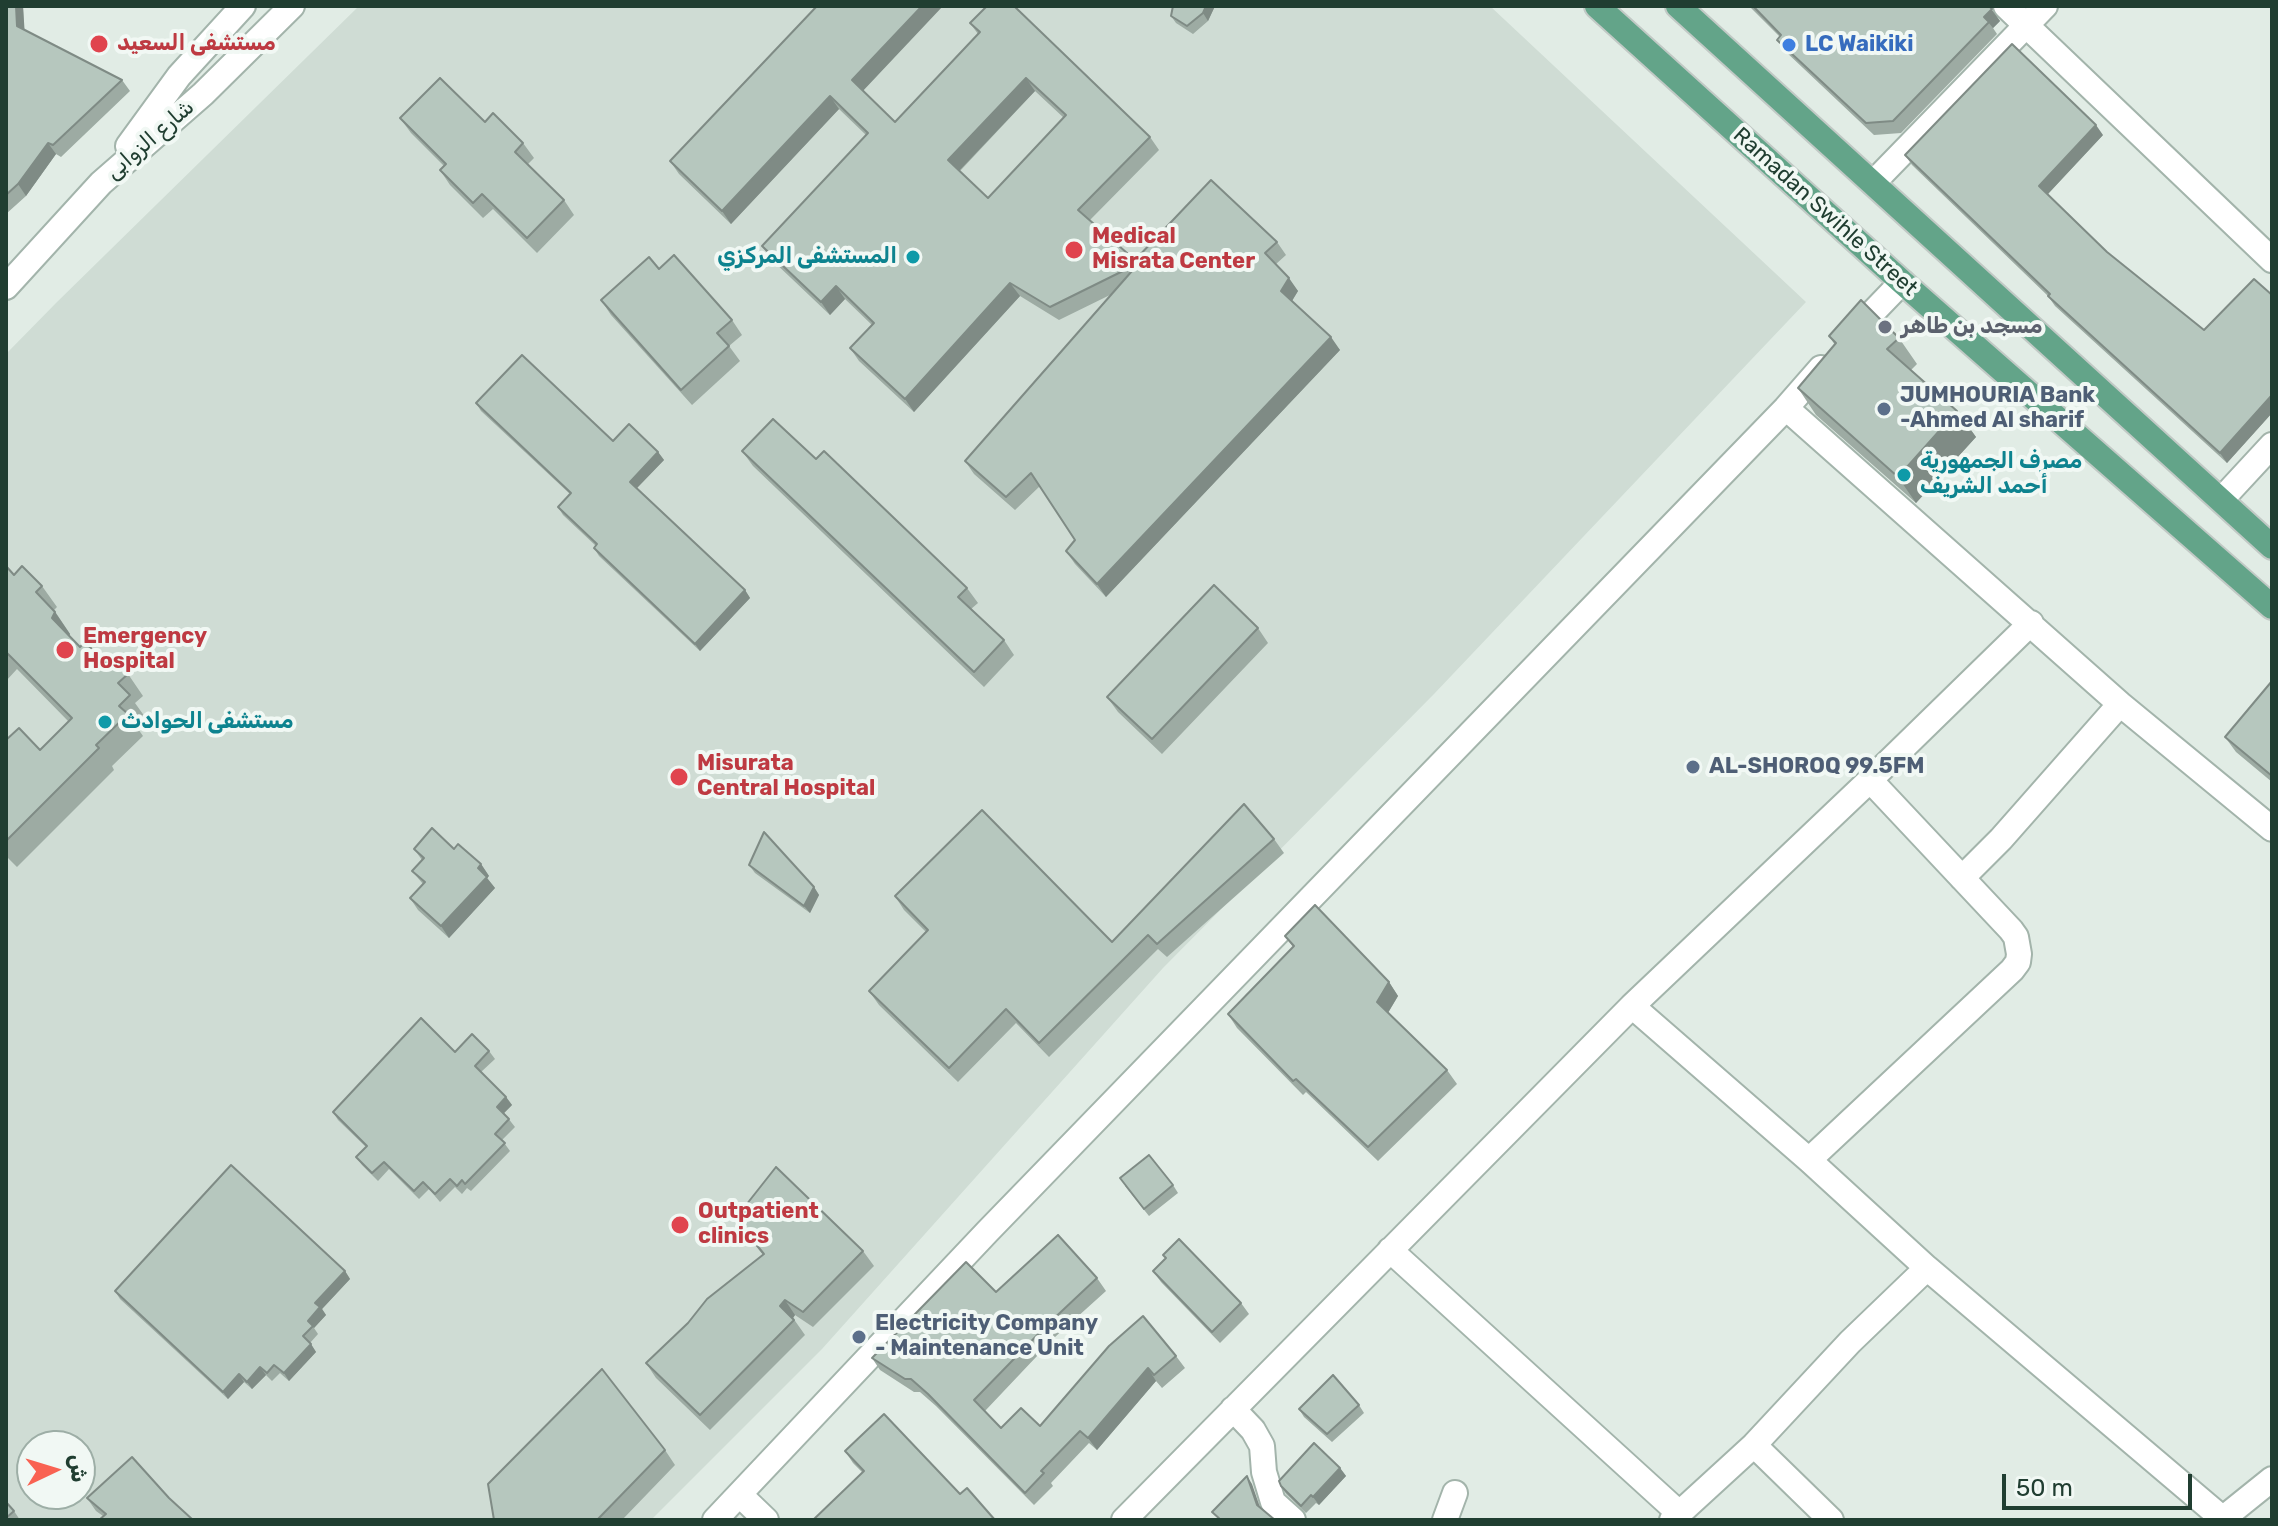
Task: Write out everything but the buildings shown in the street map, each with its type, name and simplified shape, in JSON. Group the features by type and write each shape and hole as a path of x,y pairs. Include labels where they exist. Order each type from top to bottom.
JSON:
{"main road":[{"name":"Ramadan Swihle Street","path":"1597,6 1902,282 2272,607"},
{"path":"1678,6 2272,547"}],"street":[{"name":"شارع الزوابى","path":"101,183 179,76 243,6"},
{"name":"شارع الزوابى","path":"101,183 203,94 292,6"},
{"path":"2006,6 2272,260"},
{"path":"1873,183 2045,6"},
{"path":"6,287 101,183"},
{"path":"715,1520 988,1231 1786,408 1902,282"},
{"path":"1786,408 2120,704 2272,829"},
{"path":"2222,499 2272,445"},
{"path":"1124,1520 1632,1006 2031,623"},
{"path":"1962,878 2010,829 2120,704"},
{"path":"1809,1160 2018,962 2016,937 1870,780"},
{"path":"1632,1006 1927,1268 2222,1519 2272,1479"},
{"path":"1390,1250 1675,1517 1754,1445 1850,1342 1927,1268"},
{"path":"1233,1409 1253,1430 1262,1446 1264,1472 1273,1502 1293,1520"},
{"path":"1754,1445 1831,1520"},
{"path":"1445,1520 1455,1493"},
{"path":"740,1495 766,1520"}],"shaded area":[{"name":"Misurata Central Hospital","path":"359,6 1490,6 1806,302 1434,694 1163,968 822,1349 651,1520 6,1520 6,354"}],"place":[{"name":"مستشفى السعيد","path":"99,44"},
{"name":"LC Waikiki","path":"1789,45"},
{"name":"Medical Misrata Center","path":"1074,250"},
{"name":"المستشفى المركزي","path":"913,257"},
{"name":"مسجد بن طاهر","path":"1885,327"},
{"name":"JUMHOURIA Bank -Ahmed Al sharif","path":"1884,409"},
{"name":"مصرف الجمهورية أحمد الشريف","path":"1904,475"},
{"name":"Emergency Hospital","path":"65,650"},
{"name":"مستشفى الحوادث","path":"105,722"},
{"name":"AL-SHOROQ 99.5FM","path":"1693,767"},
{"name":"Misurata Central Hospital","path":"679,777"},
{"name":"Outpatient clinics","path":"680,1225"},
{"name":"Electricity Company - Maintenance Unit","path":"859,1337"}]}
